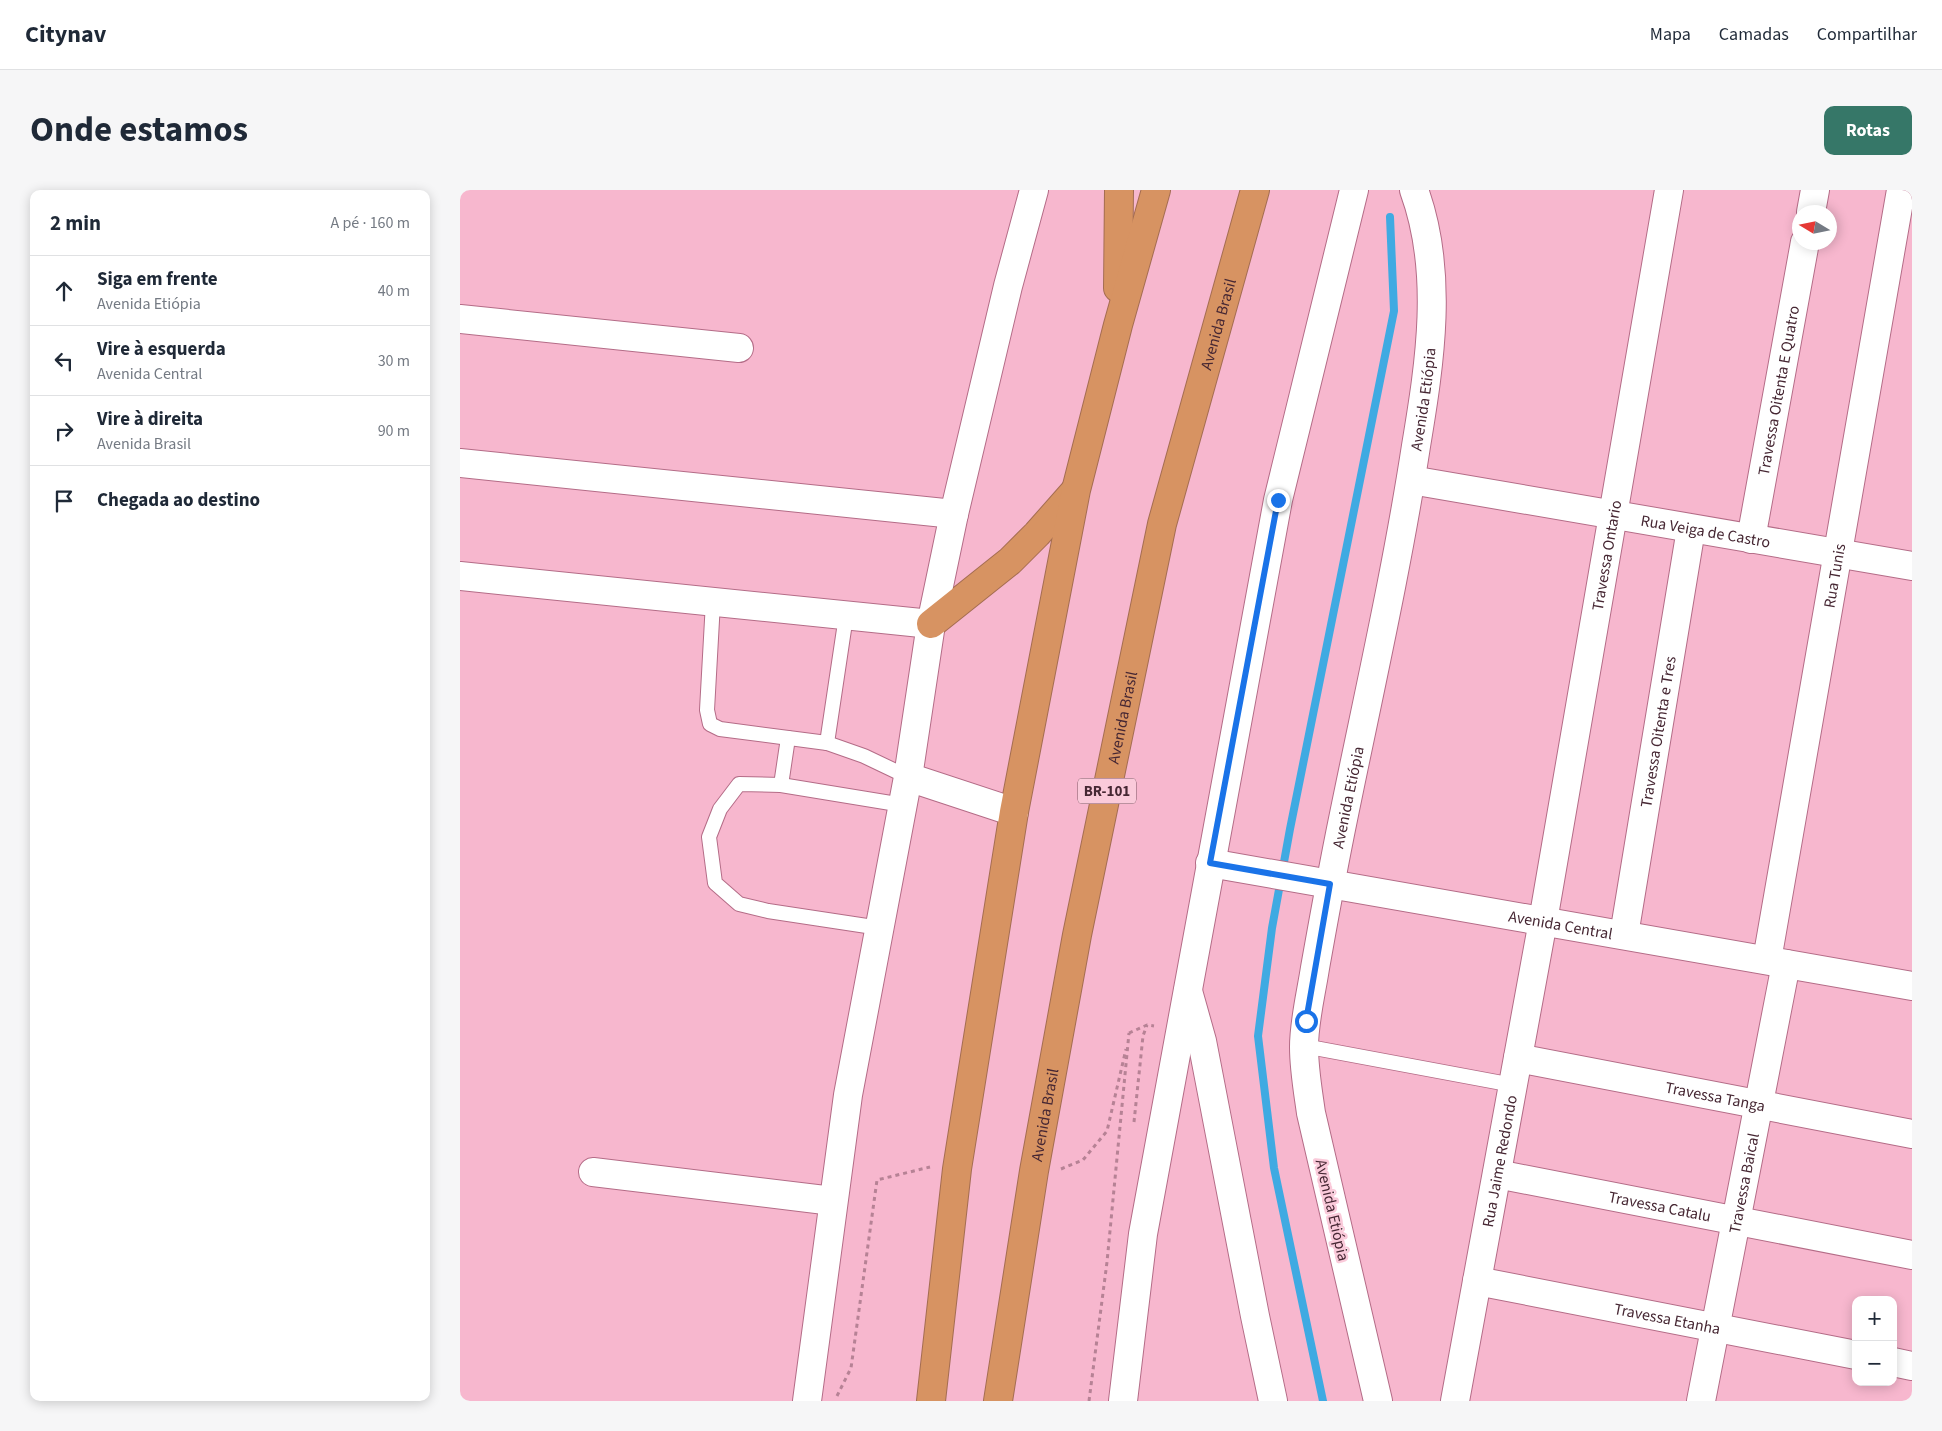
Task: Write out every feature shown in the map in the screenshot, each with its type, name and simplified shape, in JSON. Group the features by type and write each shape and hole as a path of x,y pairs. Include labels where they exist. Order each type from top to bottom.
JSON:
{"highway":[{"path":"1118,325 1119,190"},
{"path":"931,1401 957,1169 1014,812 1076,490 1118,325 1156,190"},
{"name":"Avenida Brasil","path":"998,1401 1034,1171 1077,934 1162,524 1256,190"},
{"path":"932,624 1010,561 1076,490"}],"street":[{"path":"807,1401 848,1095 908,778 932,624 954,514 1008,286 1034,190"},
{"path":"1123,1401 1143,1234 1278,500 1354,190"},
{"name":"Avenida Etiópia","path":"1378,1401 1311,1113 1304,1046 1306,1021 1330,884 1411,480 1428,376 1432,315 1430,262 1422,211 1414,190"},
{"name":"Travessa Ontario","path":"1543,921 1669,190"},
{"path":"1812,205 1815,190"},
{"name":"Rua Tunis","path":"1776,962 1837,554 1900,190"},
{"name":"Travessa Oitenta E Quatro","path":"1751,539 1804,250"},
{"path":"460,319 739,348"},
{"path":"460,464 954,514"},
{"name":"Rua Veiga de Castro","path":"1411,480 1912,566"},
{"name":"Travessa Oitenta e Tres","path":"1624,935 1691,529"},
{"path":"460,576 932,624"},
{"path":"908,778 1014,812"},
{"name":"Avenida Central","path":"1210,863 1912,986"},
{"name":"Rua Jaime Redondo","path":"1455,1401 1543,921"},
{"name":"Travessa Baical","path":"1701,1401 1759,1105 1776,962"},
{"path":"1188,991 1202,1041 1273,1401"},
{"name":"Travessa Tanga","path":"1518,1058 1912,1134"},
{"path":"593,1172 833,1201"},
{"name":"Travessa Catalu","path":"1497,1174 1912,1255"},
{"name":"Travessa Etanha","path":"1478,1281 1852,1354"},
{"path":"1897,1363 1912,1366"}],"lane":[{"path":"713,602 707,710 710,724 720,729 827,743 864,756 908,778"},
{"path":"827,743 846,616"},
{"path":"781,785 788,738"},
{"path":"880,928 768,911 739,904 715,883 709,836 720,809 739,784 781,785 903,805"},
{"path":"1304,1046 1514,1085"}],"path":[{"path":"1129,1033 1147,1025 1180,1029"},
{"path":"1143,1036 1147,1025"},
{"path":"1034,1171 1053,1173 1083,1160 1108,1131 1129,1033"},
{"path":"1089,1401 1107,1262 1129,1033"},
{"path":"834,1401 851,1368 877,1180 927,1166 957,1169"}],"waterway":[{"path":"1323,1401 1274,1168 1258,1036 1272,928 1290,829 1394,311 1390,217"}],"route":[{"path":"1278,500 1210,863 1330,884 1306,1021"}]}
